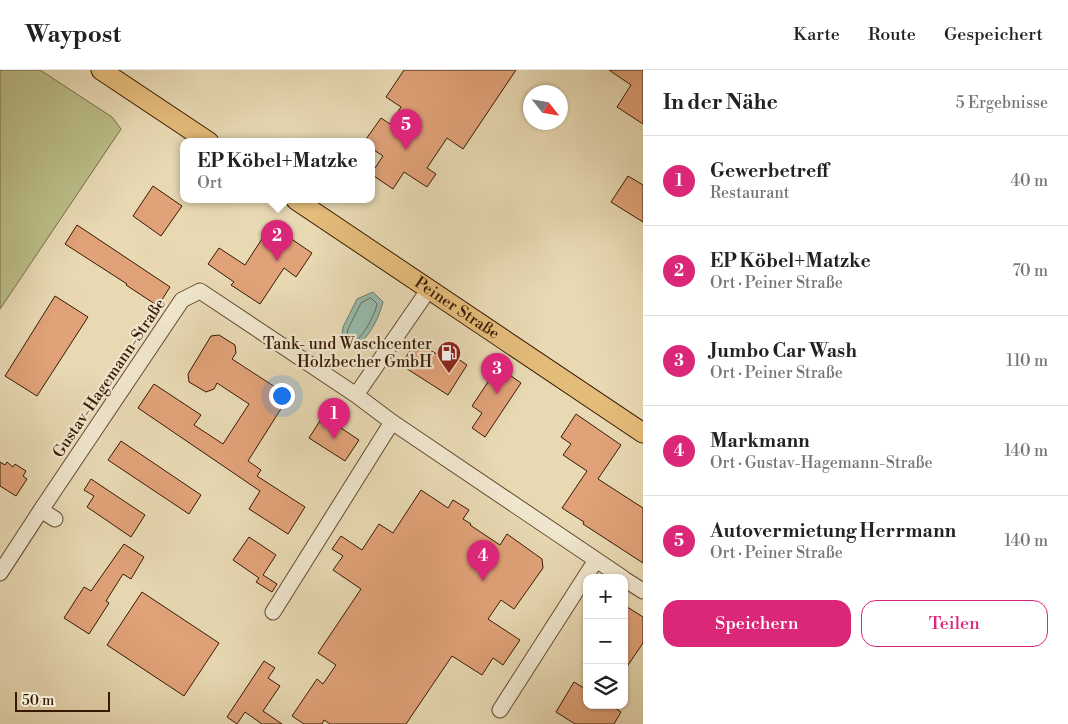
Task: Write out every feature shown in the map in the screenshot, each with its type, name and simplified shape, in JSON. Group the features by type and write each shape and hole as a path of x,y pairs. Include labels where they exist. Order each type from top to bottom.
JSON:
{"main road":[{"path":"101,70 204,138"},
{"name":"Peiner Straße","path":"300,203 643,434"}],"street":[{"path":"356,395 429,289"},
{"name":"Gustav-Hagemann-Straße","path":"41,510 182,300 200,291 356,395 392,422 617,574"},
{"path":"273,612 392,422"},
{"path":"0,573 41,510 55,519"},
{"path":"500,710 596,560"},
{"name":"Gustav-Hagemann-Straße","path":"628,581 643,591"}],"green space":[{"path":"0,70 40,70 112,117 121,129 0,309"}],"water":[{"path":"373,292 383,302 378,316 366,337 349,351 341,342 343,327 357,299"}],"building":[{"path":"404,70 516,70 463,149 447,138 427,168 436,174 427,187 404,172 393,189 375,177 375,168 383,156 375,151 375,138 367,138 381,118 390,124 401,107 386,97"},
{"path":"609,70 643,70 643,124 617,107 631,85"},
{"path":"628,176 643,185 643,222 611,202"},
{"path":"153,186 182,206 161,236 133,216"},
{"path":"77,225 170,287 158,306 65,244"},
{"path":"271,225 312,253 296,277 284,268 260,304 231,285 234,282 208,264 219,248 245,265"},
{"path":"55,296 88,317 37,396 5,376"},
{"path":"219,335 235,345 236,353 232,359 289,396 248,461 261,470 257,476 305,507 288,534 249,509 260,491 138,408 154,384 201,415 194,425 223,444 249,404 217,383 214,389 206,392 189,382 188,374 211,336"},
{"path":"416,341 446,360 451,354 467,365 448,395 401,365"},
{"path":"497,366 521,383 485,437 472,428 482,413 472,406"},
{"path":"576,414 621,445 598,479 643,508 643,563 562,508 587,471 563,455 571,444 561,437"},
{"path":"323,416 359,440 345,461 309,438"},
{"path":"121,441 201,495 189,514 108,460"},
{"path":"0,462 5,465 7,462 13,467 15,464 26,471 23,476 27,479 16,496 0,486"},
{"path":"91,479 145,515 131,537 87,507 94,496 84,490"},
{"path":"421,490 448,508 453,500 469,510 463,519 500,545 507,534 542,559 543,568 514,609 501,600 488,619 520,640 503,665 493,658 482,675 452,656 406,724 330,724 324,720 322,724 304,724 292,716 317,679 323,684 336,665 318,653 361,589 333,570 343,556 332,549 341,536 362,550 379,524 393,533"},
{"path":"249,537 276,555 263,575 277,584 272,592 256,582 259,578 233,560"},
{"path":"124,544 144,557 131,579 123,574 106,601 109,603 89,634 64,618 84,587 91,591"},
{"path":"142,592 219,643 184,696 107,645"},
{"path":"628,608 643,617 643,643 628,665"},
{"path":"264,661 275,668 268,678 280,686 263,711 282,724 262,724 245,712 237,724 227,717"},
{"path":"574,682 583,688 583,709 617,709 621,712 614,724 575,724 556,712"}],"place":[{"name":"Autovermietung Herrmann","path":"406,150"},
{"name":"EP Köbel+Matzke","path":"277,261"},
{"name":"Tank- und Waschcenter Holzbecher GmbH","path":"449,374"},
{"name":"Jumbo Car Wash","path":"497,394"},
{"name":"Gewerbetreff","path":"334,439"},
{"name":"Markmann","path":"483,581"}]}
